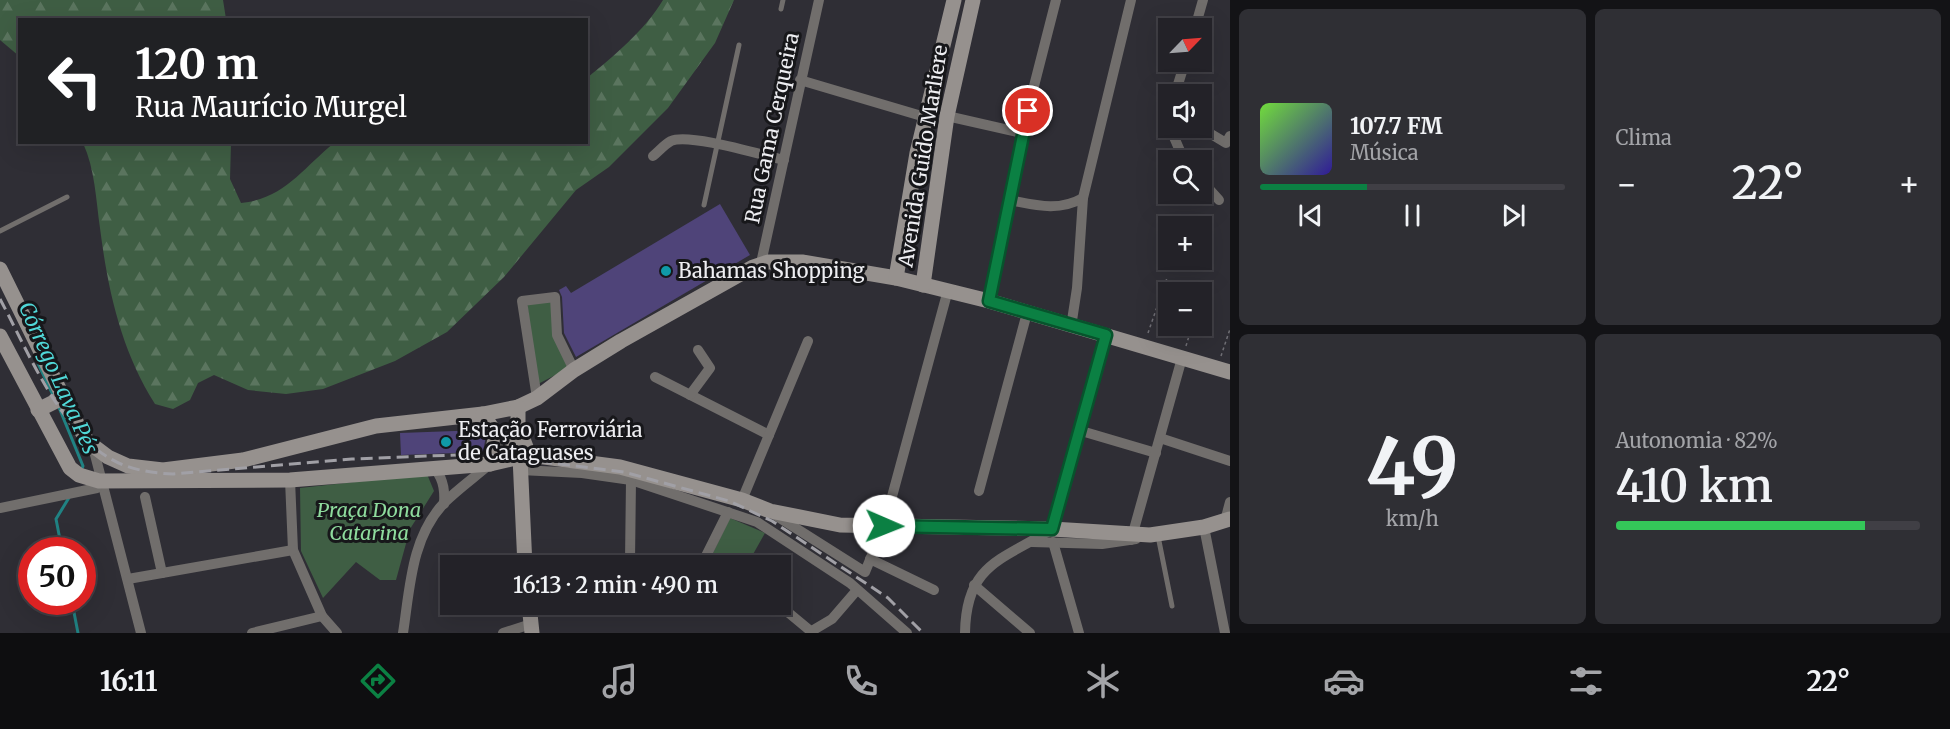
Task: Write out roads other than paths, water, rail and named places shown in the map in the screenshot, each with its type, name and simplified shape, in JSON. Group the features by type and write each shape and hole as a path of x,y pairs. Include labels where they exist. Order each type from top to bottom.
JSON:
{"main road":[{"name":"Avenida Guido Marliere","path":"896,278 925,117 954,0"},
{"name":"Avenida Guido Marliere","path":"923,285 947,116 974,0"},
{"path":"0,269 64,397 93,447 128,466 157,470 243,460 376,426 483,414 518,407 537,398 574,370 761,263 802,262 896,278 948,290 1223,370"},
{"path":"0,336 70,468 79,475 98,481 290,480 522,462 620,467 742,500 770,511 840,525 1132,537 1204,527 1228,520"},
{"path":"38,410 64,397"},
{"path":"518,407 525,555"},
{"path":"483,414 496,434 490,464"},
{"path":"490,464 508,450 518,426"}],"street":[{"name":"Rua Gama Cerqueira","path":"761,263 819,0"},
{"path":"989,301 1022,133 1056,0"},
{"path":"1071,327 1077,288 1083,198 1131,0"},
{"path":"1198,18 1203,0"},
{"path":"800,80 925,117"},
{"path":"947,116 1022,133"},
{"path":"1212,134 1228,142"},
{"path":"653,156 675,139 718,144 784,160"},
{"path":"1212,193 1219,200"},
{"path":"1009,200 1054,208 1064,207 1083,198"},
{"path":"770,511 865,573 884,526 948,290"},
{"path":"537,398 522,301 555,297 557,335 574,370"},
{"path":"979,491 1027,313"},
{"path":"1079,633 1052,535 1078,430 1106,335"},
{"path":"742,500 808,340"},
{"path":"690,395 710,368 698,350"},
{"path":"1132,537 1182,358"},
{"path":"655,377 768,435"},
{"path":"1078,430 1156,453"},
{"path":"1160,438 1230,461"},
{"path":"93,447 98,481 128,579 141,633"},
{"path":"522,462 630,480 757,522 790,542 857,590 907,633"},
{"path":"404,633 415,555 420,541 444,504 490,464"},
{"path":"433,468 438,472 445,490 444,504"},
{"path":"290,480 293,550 322,616 337,633"},
{"path":"630,480 630,555"},
{"path":"0,508 97,488 98,481"},
{"path":"145,497 162,573"},
{"path":"1228,520 1230,502"},
{"path":"706,555 728,512"},
{"path":"1204,527 1225,633"},
{"path":"965,633 974,585 992,562 1029,542 1052,535"},
{"path":"128,579 293,550"},
{"path":"870,559 934,590"},
{"path":"974,585 1030,633"},
{"path":"791,615 812,632 832,619 857,590"},
{"path":"252,633 322,616"},
{"path":"503,633 532,628"}],"lane":[{"path":"781,9 783,0"},
{"path":"704,205 739,45"},
{"path":"0,231 68,197"},
{"path":"1154,534 1173,606"}],"waterway":[{"name":"Córrego Lava Pés","path":"36,359 54,397"},
{"name":"Córrego Lava Pés","path":"58,405 83,466 81,471"},
{"name":"Córrego Lava Pés","path":"59,537 56,519 70,496"},
{"name":"Córrego Lava Pés","path":"75,615 78,633"}],"railway":[{"path":"0,299 33,364 60,409 92,446 126,466 149,472 173,474 352,459 480,454 624,472 729,501 772,521 888,598 923,633"}],"place":[{"name":"Bahamas Shopping","path":"666,271"},
{"name":"Estação Ferroviária de Cataguases","path":"446,442"}],"park label":[{"name":"Praça Dona Catarina","path":"369,522"}]}
